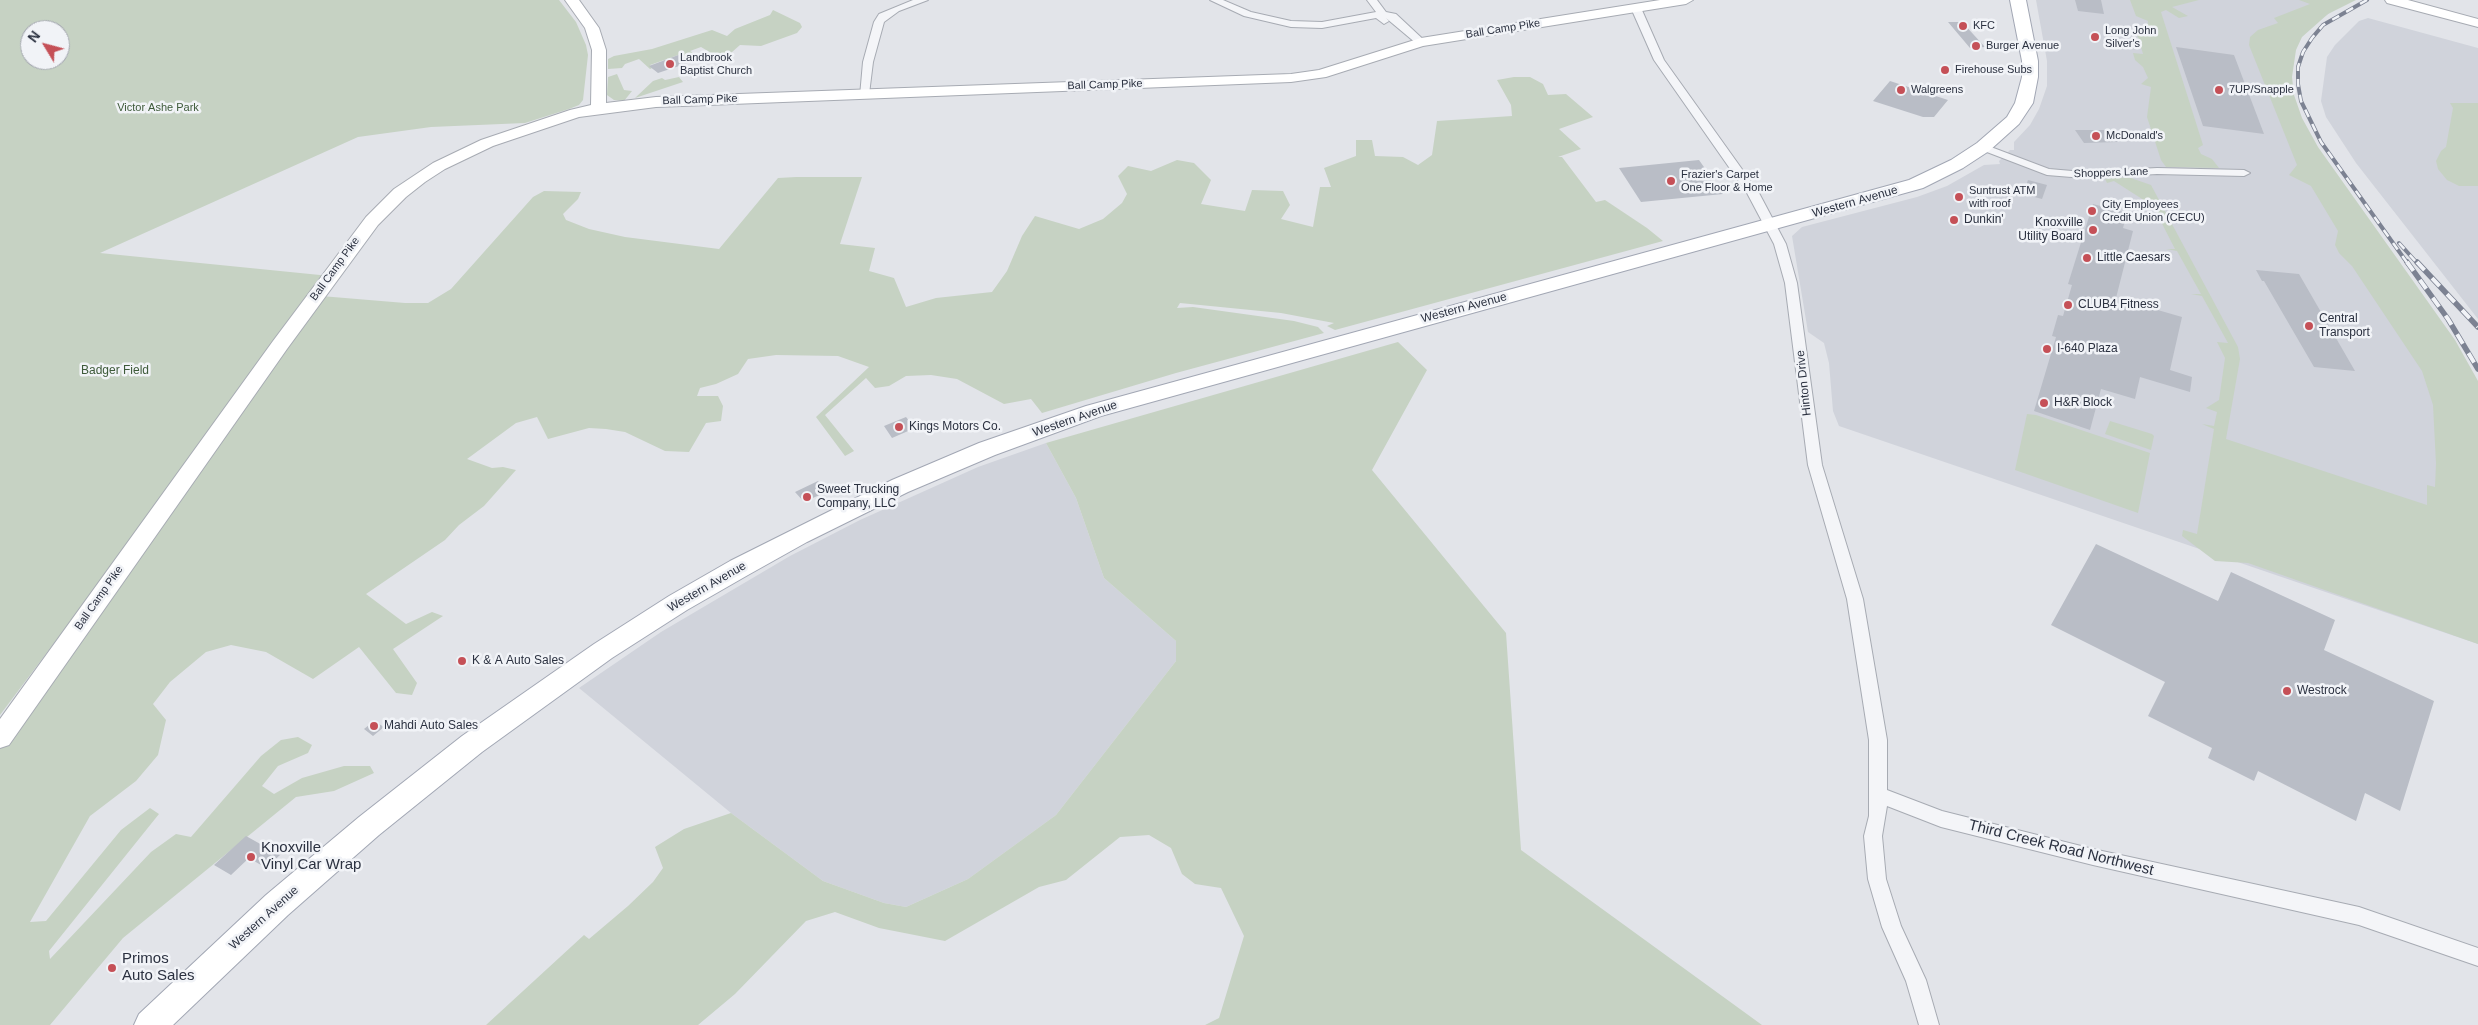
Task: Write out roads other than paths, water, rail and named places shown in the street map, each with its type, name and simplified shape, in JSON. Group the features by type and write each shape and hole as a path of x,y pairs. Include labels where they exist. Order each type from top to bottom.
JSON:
{"main road":[{"name":"Western Avenue","path":"150,1025 223,955 313,874 376,820 486,734 603,651 678,603 790,540 864,503 987,449 1094,411 1916,184 1957,164 1983,147 2013,120 2027,98 2030,61 2018,0"}],"street":[{"path":"572,0 592,28 599,50 600,80 598,108"},
{"path":"864,94 868,62 879,22 883,16 896,8 923,0"},
{"path":"1215,0 1248,14 1291,24 1322,25 1383,14"},
{"path":"1372,0 1383,14 1381,18 1414,43"},
{"name":"Ball Camp Pike","path":"0,738 355,241 386,206 419,178 461,155 517,132 598,108 677,101 1291,78 1320,74 1414,43 1686,0"},
{"path":"2392,0 2478,23"},
{"path":"2434,0 2478,12"},
{"name":"Hinton Drive","path":"1636,8 1659,60 1753,193 1780,244 1791,283 1815,465 1856,599 1878,740 1878,794"},
{"name":"Shoppers Lane","path":"1983,147 2047,172 2084,176 2157,171 2244,173"},
{"path":"1878,794 1878,816 1873,836 1877,879 1892,927 1916,980 1929,1025"},
{"name":"Third Creek Road Northwest","path":"1878,794 1941,820 2093,857 2359,916 2478,957"}],"railway":[{"path":"2367,0 2323,25 2312,38 2303,52 2298,67 2298,84 2301,101 2321,142 2408,264"},
{"path":"2399,243 2418,264"},
{"path":"2407,262 2448,319 2478,369"},
{"path":"2417,262 2478,327"}],"place":[{"name":"KFC","path":"1963,26"},
{"name":"Long John Silver's","path":"2095,37"},
{"name":"Burger Avenue","path":"1976,46"},
{"name":"Landbrook Baptist Church","path":"670,64"},
{"name":"Firehouse Subs","path":"1945,70"},
{"name":"Walgreens","path":"1901,90"},
{"name":"7UP/Snapple","path":"2219,90"},
{"name":"McDonald's","path":"2096,136"},
{"name":"Frazier's Carpet One Floor & Home","path":"1671,181"},
{"name":"Suntrust ATM with roof","path":"1959,197"},
{"name":"City Employees Credit Union (CECU)","path":"2092,211"},
{"name":"Dunkin'","path":"1954,220"},
{"name":"Knoxville Utility Board","path":"2093,230"},
{"name":"Little Caesars","path":"2087,258"},
{"name":"CLUB4 Fitness","path":"2068,305"},
{"name":"Central Transport","path":"2309,326"},
{"name":"I-640 Plaza","path":"2047,349"},
{"name":"H&R Block","path":"2044,403"},
{"name":"Kings Motors Co.","path":"899,427"},
{"name":"Sweet Trucking Company, LLC","path":"807,497"},
{"name":"K & A Auto Sales","path":"462,661"},
{"name":"Westrock","path":"2287,691"},
{"name":"Mahdi Auto Sales","path":"374,726"},
{"name":"Knoxville Vinyl Car Wrap","path":"251,857"},
{"name":"Primos Auto Sales","path":"112,968"}],"park label":[{"name":"Victor Ashe Park","path":"158,108"},
{"name":"Badger Field","path":"115,371"}]}
